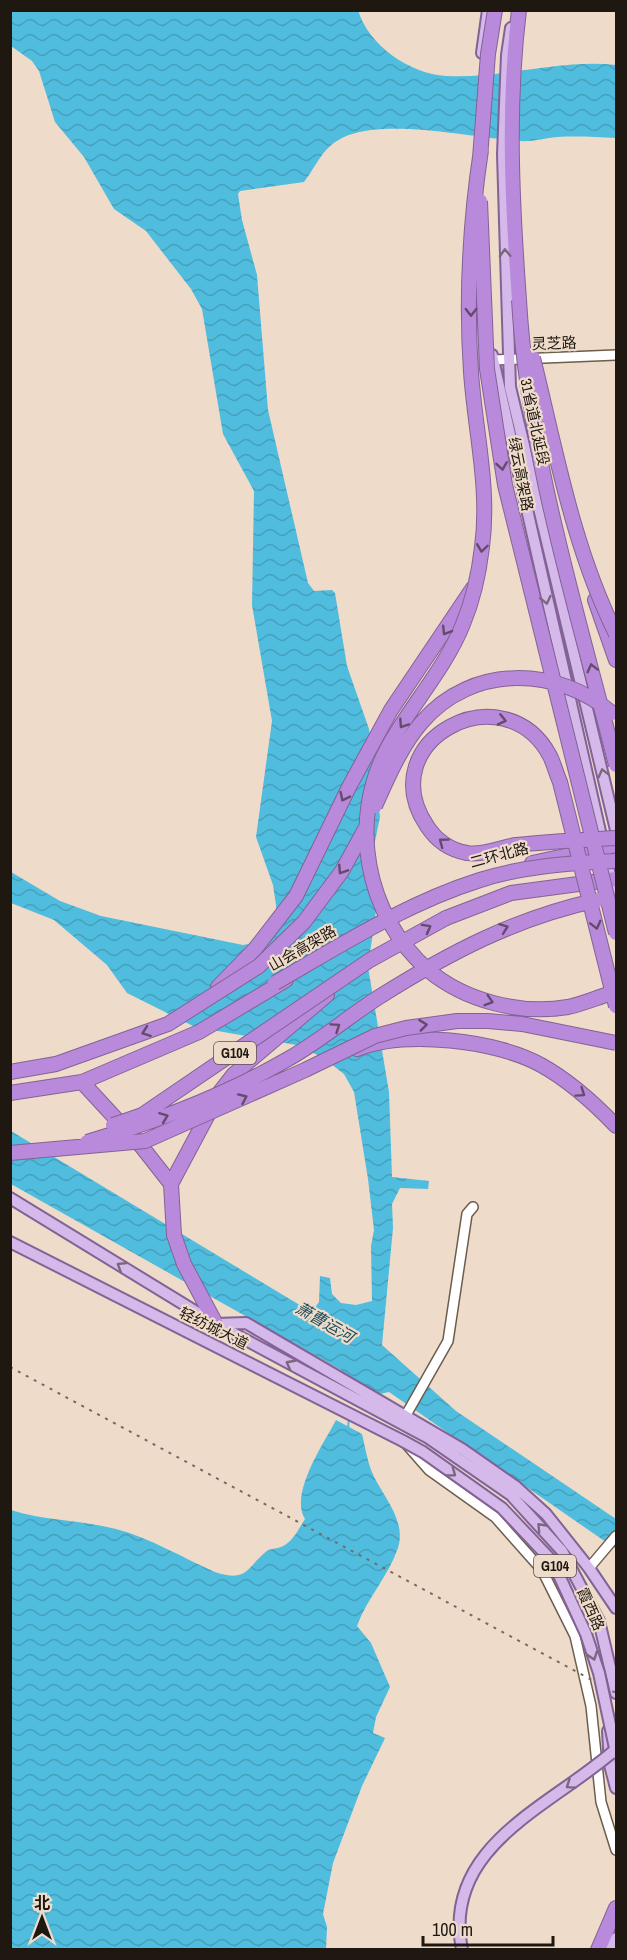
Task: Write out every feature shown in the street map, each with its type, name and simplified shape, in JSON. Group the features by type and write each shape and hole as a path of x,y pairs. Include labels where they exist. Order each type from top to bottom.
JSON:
{"highway":[{"name":"绿云高架路","path":"495,10 478,150 487,369 505,485 616,933"},
{"name":"绿云高架路","path":"519,10 511,128 513,214 519,300 536,432 560,540 616,765"},
{"path":"478,150 471,219 471,372 486,508 477,581 463,625 424,694 388,748 374,781 368,811 366,840 376,892 395,934 415,958 440,979 491,1004 531,1008 568,1006 616,990"},
{"path":"519,300 591,590 616,660"},
{"path":"569,505 597,596 616,633"},
{"path":"168,1024 228,980 296,896 349,787 391,710 477,581"},
{"path":"10,1072 56,1064 168,1024 259,966 304,922 342,871 409,738 444,700 479,683 529,677 571,687 596,699 616,717"},
{"path":"616,838 586,840 577,840 567,840 548,841 469,854 447,847 430,831 419,814 413,793 415,771 430,740 458,721 489,717 507,720 524,728 537,740 549,755 560,782 574,838 577,849 616,1006"},
{"name":"二环北路","path":"82,1082 199,1032 395,913 473,878 610,846"},
{"name":"山会高架路","path":"10,1085 59,1079 188,1032 397,914 481,879 566,863 616,861"},
{"name":"G104","path":"10,1155 39,1151 142,1115 370,960 446,918 511,893 614,879"},
{"path":"68,1148 147,1124 221,1095 291,1058 378,998 452,953 495,932 554,910 616,900"},
{"path":"216,1324 184,1264 174,1235 171,1189 219,1092 254,1055 370,960"},
{"path":"10,1155 145,1141 305,1070 375,1036 406,1028 457,1021 522,1024 616,1043"},
{"path":"305,1070 366,1046 410,1040 453,1040 505,1052 541,1065 589,1098 616,1126"},
{"path":"82,1082 142,1147 171,1189"},
{"name":"G104","path":"10,1093 82,1082"},
{"path":"608,1946 616,1908"}],"main road":[{"path":"488,10 482,53 478,150 481,292 493,360 610,846 616,900"},
{"name":"31省道北延段","path":"514,10 507,55 503,154 510,387 616,830"},
{"path":"10,1198 216,1324 246,1323 344,1387 383,1408 408,1412 515,1486 546,1514 589,1568 616,1608"},
{"name":"轻纺城大道","path":"10,1242 403,1441"},
{"name":"霞西路","path":"383,1408 511,1495 562,1551 598,1621 616,1693"},
{"name":"霞西路","path":"403,1441 423,1452 502,1508 553,1562 586,1634 599,1673 616,1751"},
{"path":"607,1713 610,1765 616,1788"},
{"path":"462,1950 460,1913 476,1866 488,1848 509,1829 596,1768 616,1751"},
{"path":"608,1946 616,1921"}],"street":[{"name":"灵芝路","path":"493,360 616,355"},
{"path":"408,1412 448,1341 467,1214 473,1207"},
{"path":"403,1441 429,1470 495,1517 543,1570 575,1636 591,1706 601,1802 616,1850"},
{"path":"589,1568 616,1536"},
{"path":"608,1946 616,1914"}],"water":[{"name":"萧曹运河","path":"358,10 363,23 381,46 405,63 432,74 489,75 574,65 616,65 616,138 564,137 525,141 429,130 381,129 360,132 342,138 329,147 304,182 240,191 238,194 242,220 257,275 268,410 308,583 314,591 332,590 335,593 347,666 369,729 380,817 372,856 378,897 368,967 389,1092 392,1177 429,1181 428,1189 400,1188 392,1204 393,1228 382,1345 456,1411 616,1519 616,1549 389,1392 380,1394 349,1379 341,1370 11,1184 11,1131 308,1310 314,1309 319,1302 320,1276 330,1278 332,1294 341,1303 356,1305 372,1301 371,1246 374,1230 368,1179 354,1092 344,1074 322,1057 296,1045 195,1027 127,993 107,965 54,920 11,903 11,872 60,901 101,916 243,945 253,943 277,912 273,885 256,837 272,721 252,605 254,491 223,434 202,309 191,289 146,231 114,209 84,157 55,122 39,71 32,61 11,46 11,11"},
{"path":"336,1420 362,1434 371,1470 396,1517 400,1537 394,1559 357,1626 371,1643 390,1687 376,1717 373,1733 385,1738 362,1786 333,1863 323,1914 327,1927 326,1949 11,1949 11,1510 116,1529 154,1543 215,1572 235,1576 246,1572 270,1549 281,1547 288,1542 300,1527 305,1519 301,1509 301,1496 305,1483"}],"waterway":[{"path":"348,1429 349,1417"}],"railway":[{"path":"10,1367 616,1693"}]}
